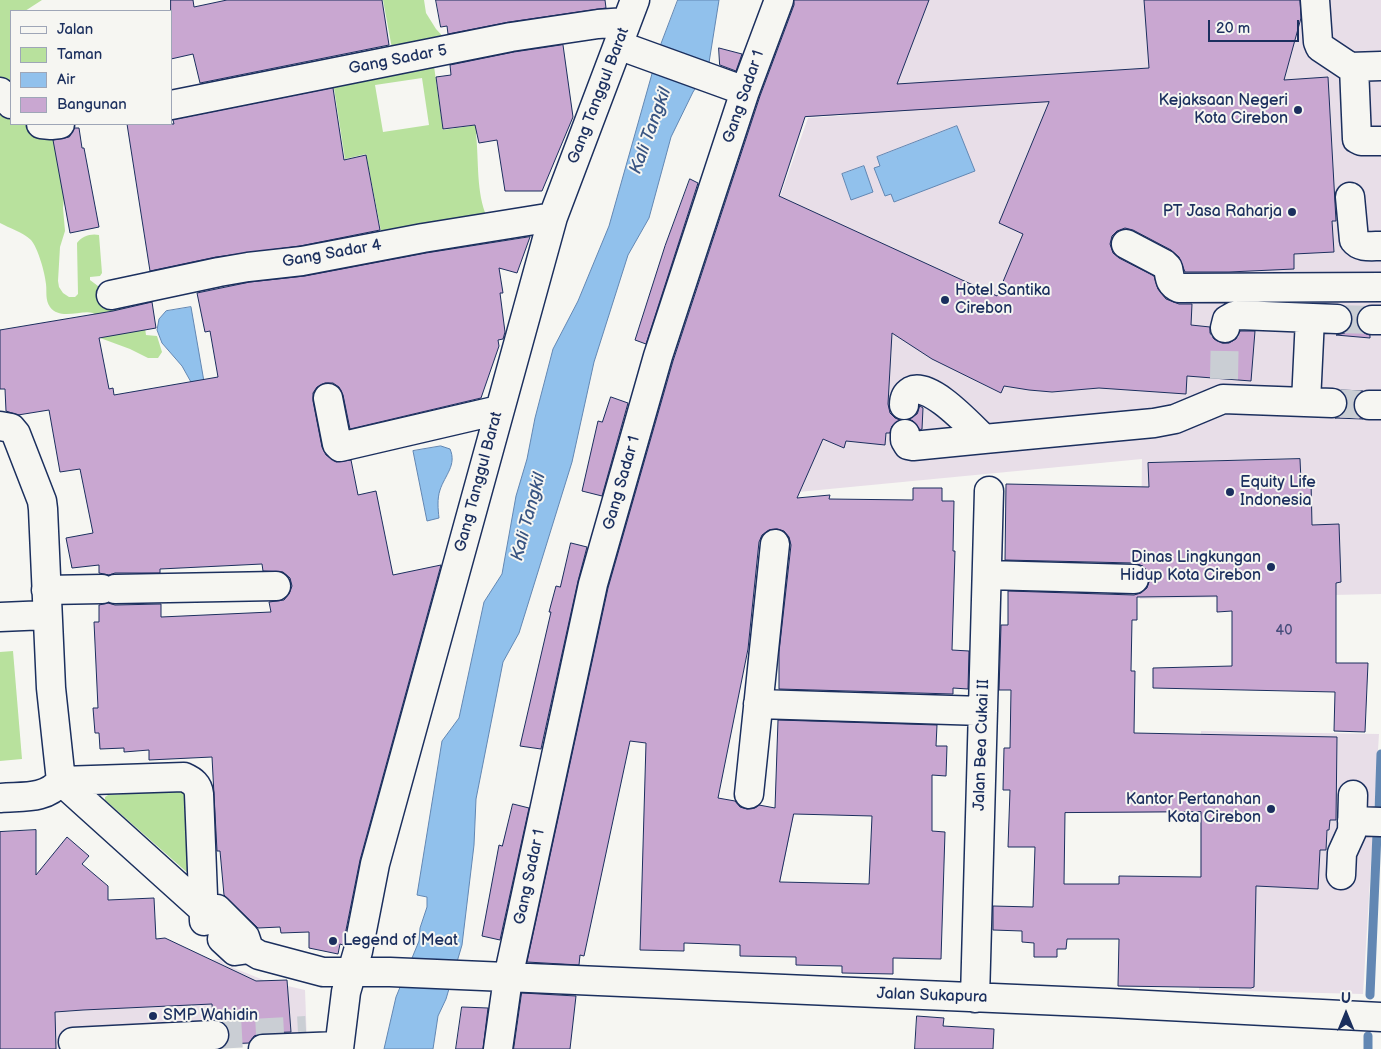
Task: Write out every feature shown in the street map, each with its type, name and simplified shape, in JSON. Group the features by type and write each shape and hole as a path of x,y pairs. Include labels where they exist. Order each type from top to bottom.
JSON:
{"street":[{"name":"Gang Sadar 1","path":"498,1049 496,978 593,584 658,356 738,89 779,0"},
{"path":"1315,0 1318,42 1320,46 1346,65 1354,67 1381,66"},
{"name":"Gang Sadar 5","path":"172,105 511,37 598,24 628,29"},
{"path":"628,29 738,89"},
{"name":"Gang Tanggul Barat","path":"340,1041 346,992 358,950 375,864 553,217 628,29"},
{"path":"1354,67 1357,139 1361,141 1381,141"},
{"path":"0,92 10,103"},
{"path":"1350,197 1354,240 1361,246 1381,246"},
{"name":"Gang Sadar 4","path":"111,295 219,272 302,261 422,238 553,217"},
{"path":"1126,244 1164,264 1168,268 1170,281 1173,286 1179,288 1381,287"},
{"path":"1225,328 1228,320 1234,316 1337,319"},
{"path":"905,434 905,440 908,445 913,446 1154,423 1175,419 1224,389 1319,402 1310,318"},
{"path":"904,404 906,396 910,392 917,389 925,391 939,398 984,440"},
{"path":"328,398 337,444 340,447 499,410"},
{"path":"0,426 11,428 16,434 42,501 52,688 61,781 210,924"},
{"name":"Jalan Bea Cukai II","path":"974,998 989,491"},
{"path":"749,794 775,544"},
{"path":"987,575 1134,579"},
{"path":"0,617 47,602 109,589 276,586"},
{"path":"758,704 983,711"},
{"path":"0,798 42,795 54,789 61,781 184,777 192,781 198,787 200,794 210,924"},
{"path":"1341,875 1342,853 1352,831 1353,808 1381,822"},
{"name":"Jalan Sukapura","path":"210,924 217,910 245,937 249,949 259,955 323,972 390,972 1109,1003 1381,1017"},
{"path":"306,1030 340,1041"},
{"path":"73,1042 214,1035"},
{"path":"263,1049 340,1041"}],"shaded area":[{"path":"901,0 1381,0 1381,594 1140,599 1142,459 694,502 776,208 808,118 852,115"},
{"path":"1201,731 1379,734 1363,994 1199,990"},
{"name":"SMP Wahidin","path":"221,959 224,964 266,981 305,990 307,1042 129,1049 0,1049 45,972"}],"green space":[{"path":"0,0 42,0 27,10 10,10 10,125 54,125 65,187 63,208 65,231 60,247 59,287 69,297 75,297 78,294 77,243 87,236 99,235 102,273 100,276 90,277 90,280 98,286 107,300 127,308 144,321 146,335 157,336 162,352 158,358 148,358 92,335 97,316 93,313 61,314 55,312 47,302 44,274 34,244 24,235 0,223"},
{"path":"383,0 424,0 426,13 436,29 449,43 393,54"},
{"path":"433,59 443,130 491,123 492,131 476,134 479,187 483,208 487,217 382,236 366,154 345,159 333,82","holes":["422,78 429,125 383,132 375,85"]},
{"path":"13,651 22,759 0,761 0,652"},
{"path":"177,791 185,794 190,875 105,800 105,797 108,795"}],"water":[{"name":"Kali Tangkil","path":"678,0 719,0 708,69 693,92 671,137 649,218 628,255 594,362 572,462 519,633 503,662 476,799 474,845 462,945 446,999 438,1016 433,1049 384,1049 396,997 419,941 420,928 427,907 427,897 417,895 442,741 459,718 484,602 502,574 516,496 527,459 535,418 553,349 578,301 609,226 659,49"},
{"path":"957,126 975,171 894,202 891,194 885,196 874,168 880,166 877,157"},
{"path":"864,166 873,192 851,200 842,174"},
{"path":"191,307 210,416 182,366 162,343 157,330 159,319 166,311"},
{"path":"441,446 450,449 452,460 450,470 439,493 439,518 427,521 413,451"}],"building":[{"path":"171,0 193,0 194,7 227,0 382,0 389,45 200,83 193,54 172,59"},
{"path":"436,0 605,0 606,8 509,22 448,34 447,26 441,27"},
{"path":"794,0 929,0 897,84 1149,68 1144,0 1300,0 1301,18 1284,80 1328,77 1336,221 1332,221 1334,252 1294,254 1294,269 1185,272 1179,257 1171,250 1133,230 1125,228 1117,231 1112,236 1110,244 1113,253 1154,276 1158,289 1166,299 1179,304 1192,304 1191,325 1210,327 1210,333 1214,339 1222,343 1229,343 1236,339 1240,331 1255,331 1251,381 1187,376 1186,394 1099,388 1052,392 1004,386 1001,393 932,359 892,333 888,404 890,413 900,420 892,426 890,433 886,433 885,445 846,441 844,448 823,439 797,498 830,495 829,499 913,500 913,488 942,488 942,501 954,501 953,551 955,551 952,650 969,651 968,689 953,688 953,694 779,689 779,652 791,545 789,537 784,531 777,529 769,530 762,535 759,542 748,649 718,798 735,801 740,807 747,809 755,808 759,805 775,808 778,720 937,725 936,746 947,746 946,776 932,775 932,831 945,832 941,959 893,958 893,974 842,973 842,966 796,965 796,957 740,956 740,945 684,943 684,951 640,950 646,743 630,741 584,956 580,955 579,965 527,962 608,588 673,361 760,96 794,5","holes":["1049,102 999,223 1023,234 997,296 779,196 805,117","794,814 872,816 869,884 780,882"]},
{"path":"563,45 573,117 542,191 505,191 497,140 479,143 475,125 443,129 436,77 451,75 450,65 514,52"},
{"path":"719,48 742,54 736,71 720,65"},
{"path":"333,88 344,160 366,155 380,230 300,246 216,257 150,271 127,125 172,125 174,124 173,120"},
{"path":"75,128 79,128 82,148 84,148 99,227 70,233 53,140 69,137"},
{"path":"690,179 698,183 646,344 635,340 665,246"},
{"path":"530,237 517,273 499,268 503,293 500,293 505,332 503,339 498,340 499,346 481,398 350,429 343,395 339,387 333,383 325,383 317,387 313,393 322,447 326,455 336,462 351,460 358,495 376,491 393,575 441,565 360,860 343,945 340,944 338,954 309,948 309,932 281,933 280,927 258,928 224,895 220,851 217,851 212,757 149,760 149,750 124,752 124,748 100,749 99,733 95,733 93,708 98,708 94,622 99,622 99,605 108,603 115,605 161,604 161,617 271,612 269,602 284,600 289,594 292,586 290,578 283,572 263,571 262,564 160,569 160,573 115,573 109,575 99,573 99,565 72,568 66,538 93,533 80,469 60,472 49,410 18,415 6,411 5,389 0,389 0,330 113,311 152,302 156,328 99,338 109,389 113,388 114,395 218,377 210,331 205,332 197,293 250,282 305,276 426,253"},
{"path":"1348,308 1361,309 1356,320 1358,327 1364,333 1370,335 1370,338 1336,335 1345,333 1350,327 1353,319"},
{"path":"1341,390 1363,391 1356,397 1353,405 1356,413 1363,419 1335,418 1340,417 1345,412 1348,404 1346,396"},
{"path":"611,397 628,403 602,496 582,491 598,421 602,422"},
{"path":"920,406 923,408 922,429 920,430 909,419 917,414"},
{"path":"1300,459 1301,481 1311,481 1312,525 1339,524 1341,582 1336,583 1336,663 1368,663 1365,732 1334,731 1335,692 1153,688 1153,668 1232,666 1232,611 1217,612 1217,596 1137,597 1137,620 1132,620 1131,671 1135,671 1134,733 1337,737 1336,820 1330,820 1329,830 1327,830 1326,850 1320,850 1318,889 1256,886 1254,987 1251,988 1118,986 1119,939 1067,939 1066,949 1057,949 1057,957 1034,957 1034,943 1022,942 1022,931 993,930 993,906 1033,907 1035,847 1008,847 1010,790 1003,790 1004,748 1010,748 1011,690 999,690 1001,625 1008,625 1008,591 1134,595 1141,593 1147,588 1150,579 1148,572 1143,566 1134,563 1005,560 1006,484 1149,487 1148,463","holes":["1201,812 1201,877 1119,876 1119,884 1064,884 1065,813"]},
{"path":"571,543 587,547 541,749 520,746 551,612 549,612 556,586 560,587"},
{"path":"513,804 529,808 500,940 482,936 499,845 502,846"},
{"path":"36,830 36,875 67,837 89,856 82,864 108,886 108,900 154,898 156,939 165,938 256,981 287,980 291,1032 262,1033 254,1036 249,1043 226,1044 230,1035 222,1021 213,1019 212,1004 83,1010 55,1012 56,1049 0,1049 0,832"},
{"path":"522,993 576,996 570,1049 514,1049"},
{"path":"462,1007 488,1008 483,1049 456,1049"},
{"path":"917,1016 944,1018 943,1026 994,1029 993,1049 915,1049"}],"waterway":[{"path":"1379,812 1381,754"},
{"path":"1370,995 1377,833"},
{"path":"1368,1036 1368,1049"}],"tunnel":[{"path":"1337,319 1372,320"},
{"path":"1224,379 1225,328"},
{"path":"1332,403 1369,405"},
{"path":"214,1035 306,1030"}],"place":[{"name":"Kejaksaan Negeri Kota Cirebon","path":"1298,110"},
{"name":"PT Jasa Raharja","path":"1292,212"},
{"name":"Hotel Santika Cirebon","path":"945,300"},
{"name":"Equity Life Indonesia","path":"1230,492"},
{"name":"Dinas Lingkungan Hidup Kota Cirebon","path":"1271,567"},
{"name":"Kantor Pertanahan Kota Cirebon","path":"1271,809"},
{"name":"Legend of Meat","path":"333,941"},
{"name":"SMP Wahidin","path":"153,1016"}]}
